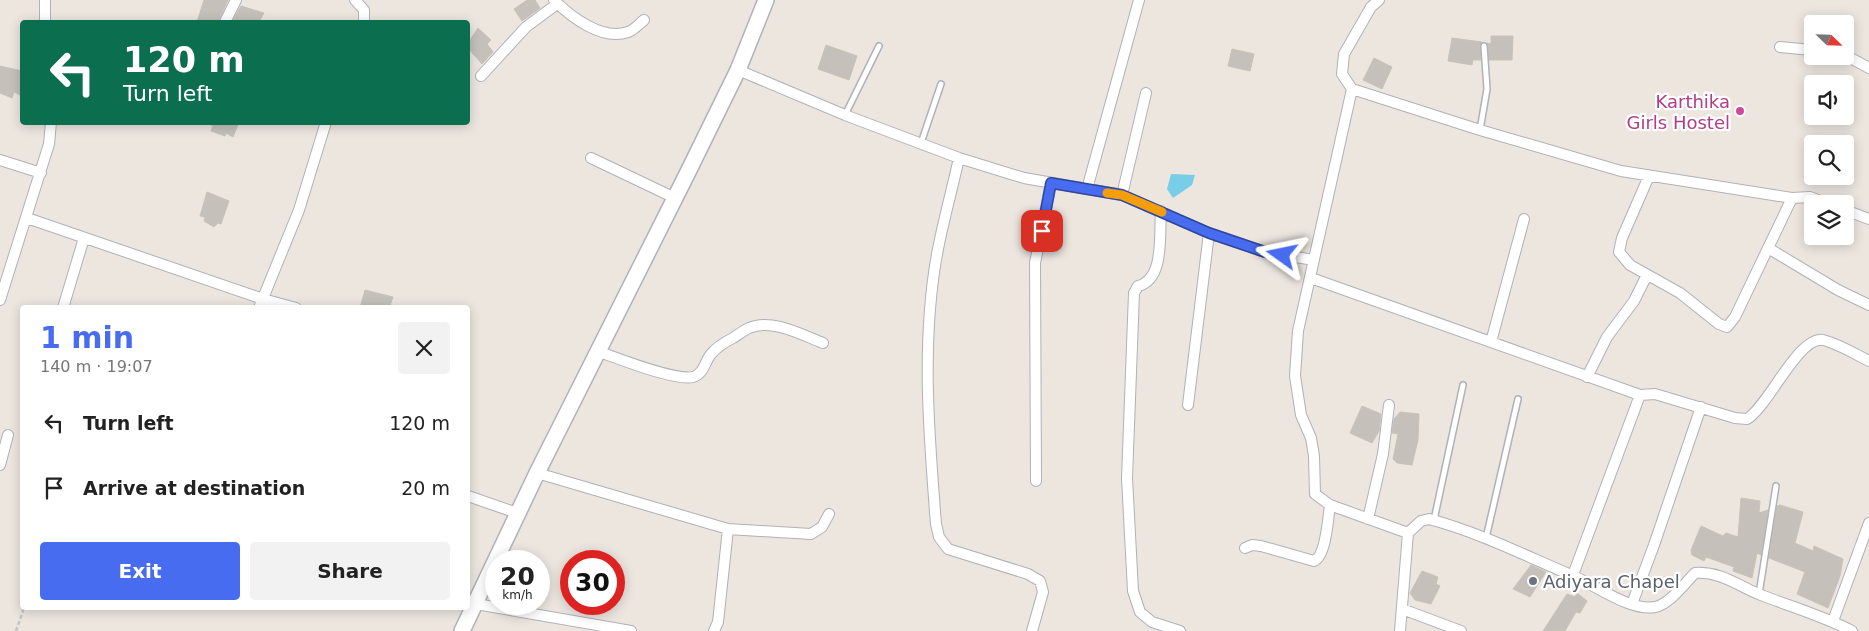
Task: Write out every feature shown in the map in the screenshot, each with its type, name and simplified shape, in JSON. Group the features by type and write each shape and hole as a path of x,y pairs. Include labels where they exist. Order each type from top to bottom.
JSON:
{"main road":[{"path":"462,631 597,351 738,70 766,0"}],"street":[{"path":"45,0 45,20"},
{"path":"226,20 236,0"},
{"path":"355,0 364,10 364,20"},
{"path":"1087,189 1139,0"},
{"path":"1379,0 1371,7 1344,54 1342,74 1352,88 1586,162 1649,176 1792,198 1804,197"},
{"path":"481,76 526,26 556,2 578,19 602,32 616,34 630,32 644,20"},
{"path":"1780,47 1804,49"},
{"path":"1854,60 1869,68"},
{"path":"738,70 846,115 959,158 1024,178 1122,195 1209,233 1265,252 1314,260"},
{"path":"1352,88 1298,331 1296,376 1301,415 1311,438 1314,456 1314,494 1330,505 1408,533"},
{"path":"1122,195 1146,93"},
{"path":"0,300 49,144 51,125"},
{"path":"261,303 299,210 325,125"},
{"path":"591,158 675,198"},
{"path":"959,158 937,255 929,338 928,420 936,524 939,537 948,549 1028,574 1040,582 1043,592 1032,631"},
{"path":"0,160 40,173"},
{"path":"1649,176 1618,248 1623,259 1680,292 1719,324 1726,327 1735,317 1792,198"},
{"path":"1036,481 1035,263 1051,183"},
{"path":"1161,212 1158,262 1154,276 1148,283 1138,286 1134,293 1127,478 1133,591 1140,612 1152,622 1180,631"},
{"path":"1854,213 1869,219"},
{"path":"26,218 261,303 275,305"},
{"path":"1491,342 1524,219"},
{"path":"1188,405 1209,233"},
{"path":"64,305 84,238"},
{"path":"1768,248 1838,290 1869,305"},
{"path":"1588,377 1607,337 1634,301 1647,274"},
{"path":"1311,278 1640,395 1655,394 1735,418 1748,419 1806,346 1818,340 1836,345 1869,361"},
{"path":"597,351 650,369 685,377 695,376 701,372 710,354 722,344 750,327 766,325 785,329 823,343"},
{"path":"1573,575 1640,395"},
{"path":"1368,519 1383,454 1389,404"},
{"path":"1632,604 1701,407"},
{"path":"0,465 8,435"},
{"path":"537,473 728,529 811,534 822,527 829,514"},
{"path":"470,497 518,513"},
{"path":"1245,548 1252,545 1261,546 1314,561 1317,560 1322,552 1330,505"},
{"path":"1400,631 1408,533 1421,521 1434,520 1486,538 1573,575 1632,604 1646,607 1662,605 1695,573 1722,575 1759,594 1833,621 1852,631"},
{"path":"1833,621 1869,522"},
{"path":"714,631 718,622 728,529"},
{"path":"476,604 631,631"},
{"path":"1402,608 1461,631"}],"lane":[{"path":"846,115 879,46"},
{"path":"1480,130 1488,89 1484,46"},
{"path":"920,143 941,84"},
{"path":"1434,520 1462,385"},
{"path":"1486,538 1518,399"},
{"path":"1759,594 1776,486"}],"path":[{"path":"16,631 23,610"}],"water":[{"path":"1171,174 1195,175 1192,185 1173,198 1167,189"}],"building":[{"path":"204,0 228,0 219,20 198,20"},
{"path":"527,0 535,0 540,8 522,21 514,9"},
{"path":"241,6 264,13 260,20 233,20"},
{"path":"478,28 491,40 487,44 493,52 482,64 470,50 470,40"},
{"path":"1491,36 1513,36 1512,60 1489,60 1487,43 1491,44"},
{"path":"1452,38 1482,42 1480,46 1481,60 1473,60 1472,65 1448,61"},
{"path":"826,45 857,56 849,80 818,69"},
{"path":"1232,49 1254,54 1250,71 1228,66"},
{"path":"1374,58 1392,67 1382,89 1363,80"},
{"path":"0,66 20,71 20,95 14,92 12,98 0,93"},
{"path":"211,125 238,125 233,137 226,133 225,136 211,131 213,126"},
{"path":"207,192 229,201 221,224 218,223 214,227 204,221 205,217 200,216"},
{"path":"365,290 393,297 390,305 361,305"},
{"path":"1362,406 1381,414 1379,431 1372,443 1350,433"},
{"path":"1400,412 1419,414 1418,440 1412,465 1397,463 1393,459 1398,434 1392,433 1394,419"},
{"path":"1741,498 1760,501 1759,513 1768,510 1761,555 1757,553 1752,578 1733,571 1734,567 1706,557 1704,561 1692,555 1691,550 1701,526 1723,536 1726,533 1738,537"},
{"path":"1780,505 1803,512 1795,543 1813,551 1814,546 1843,559 1840,576 1828,608 1797,594 1805,572 1769,558 1777,506"},
{"path":"1531,565 1546,572 1530,597 1513,589"},
{"path":"1422,571 1438,577 1436,584 1440,586 1431,604 1415,600 1410,593"},
{"path":"1577,593 1587,601 1580,613 1576,612 1565,631 1543,631 1567,594 1575,597"}],"slow traffic":[{"path":"1107,193 1122,195 1162,212"}],"place":[{"name":"Karthika Girls Hostel","path":"1740,111"},
{"name":"Adiyara Chapel","path":"1533,581"}],"route":[{"path":"1042,231 1051,183 1122,195 1209,233 1265,252 1282,255"}]}
